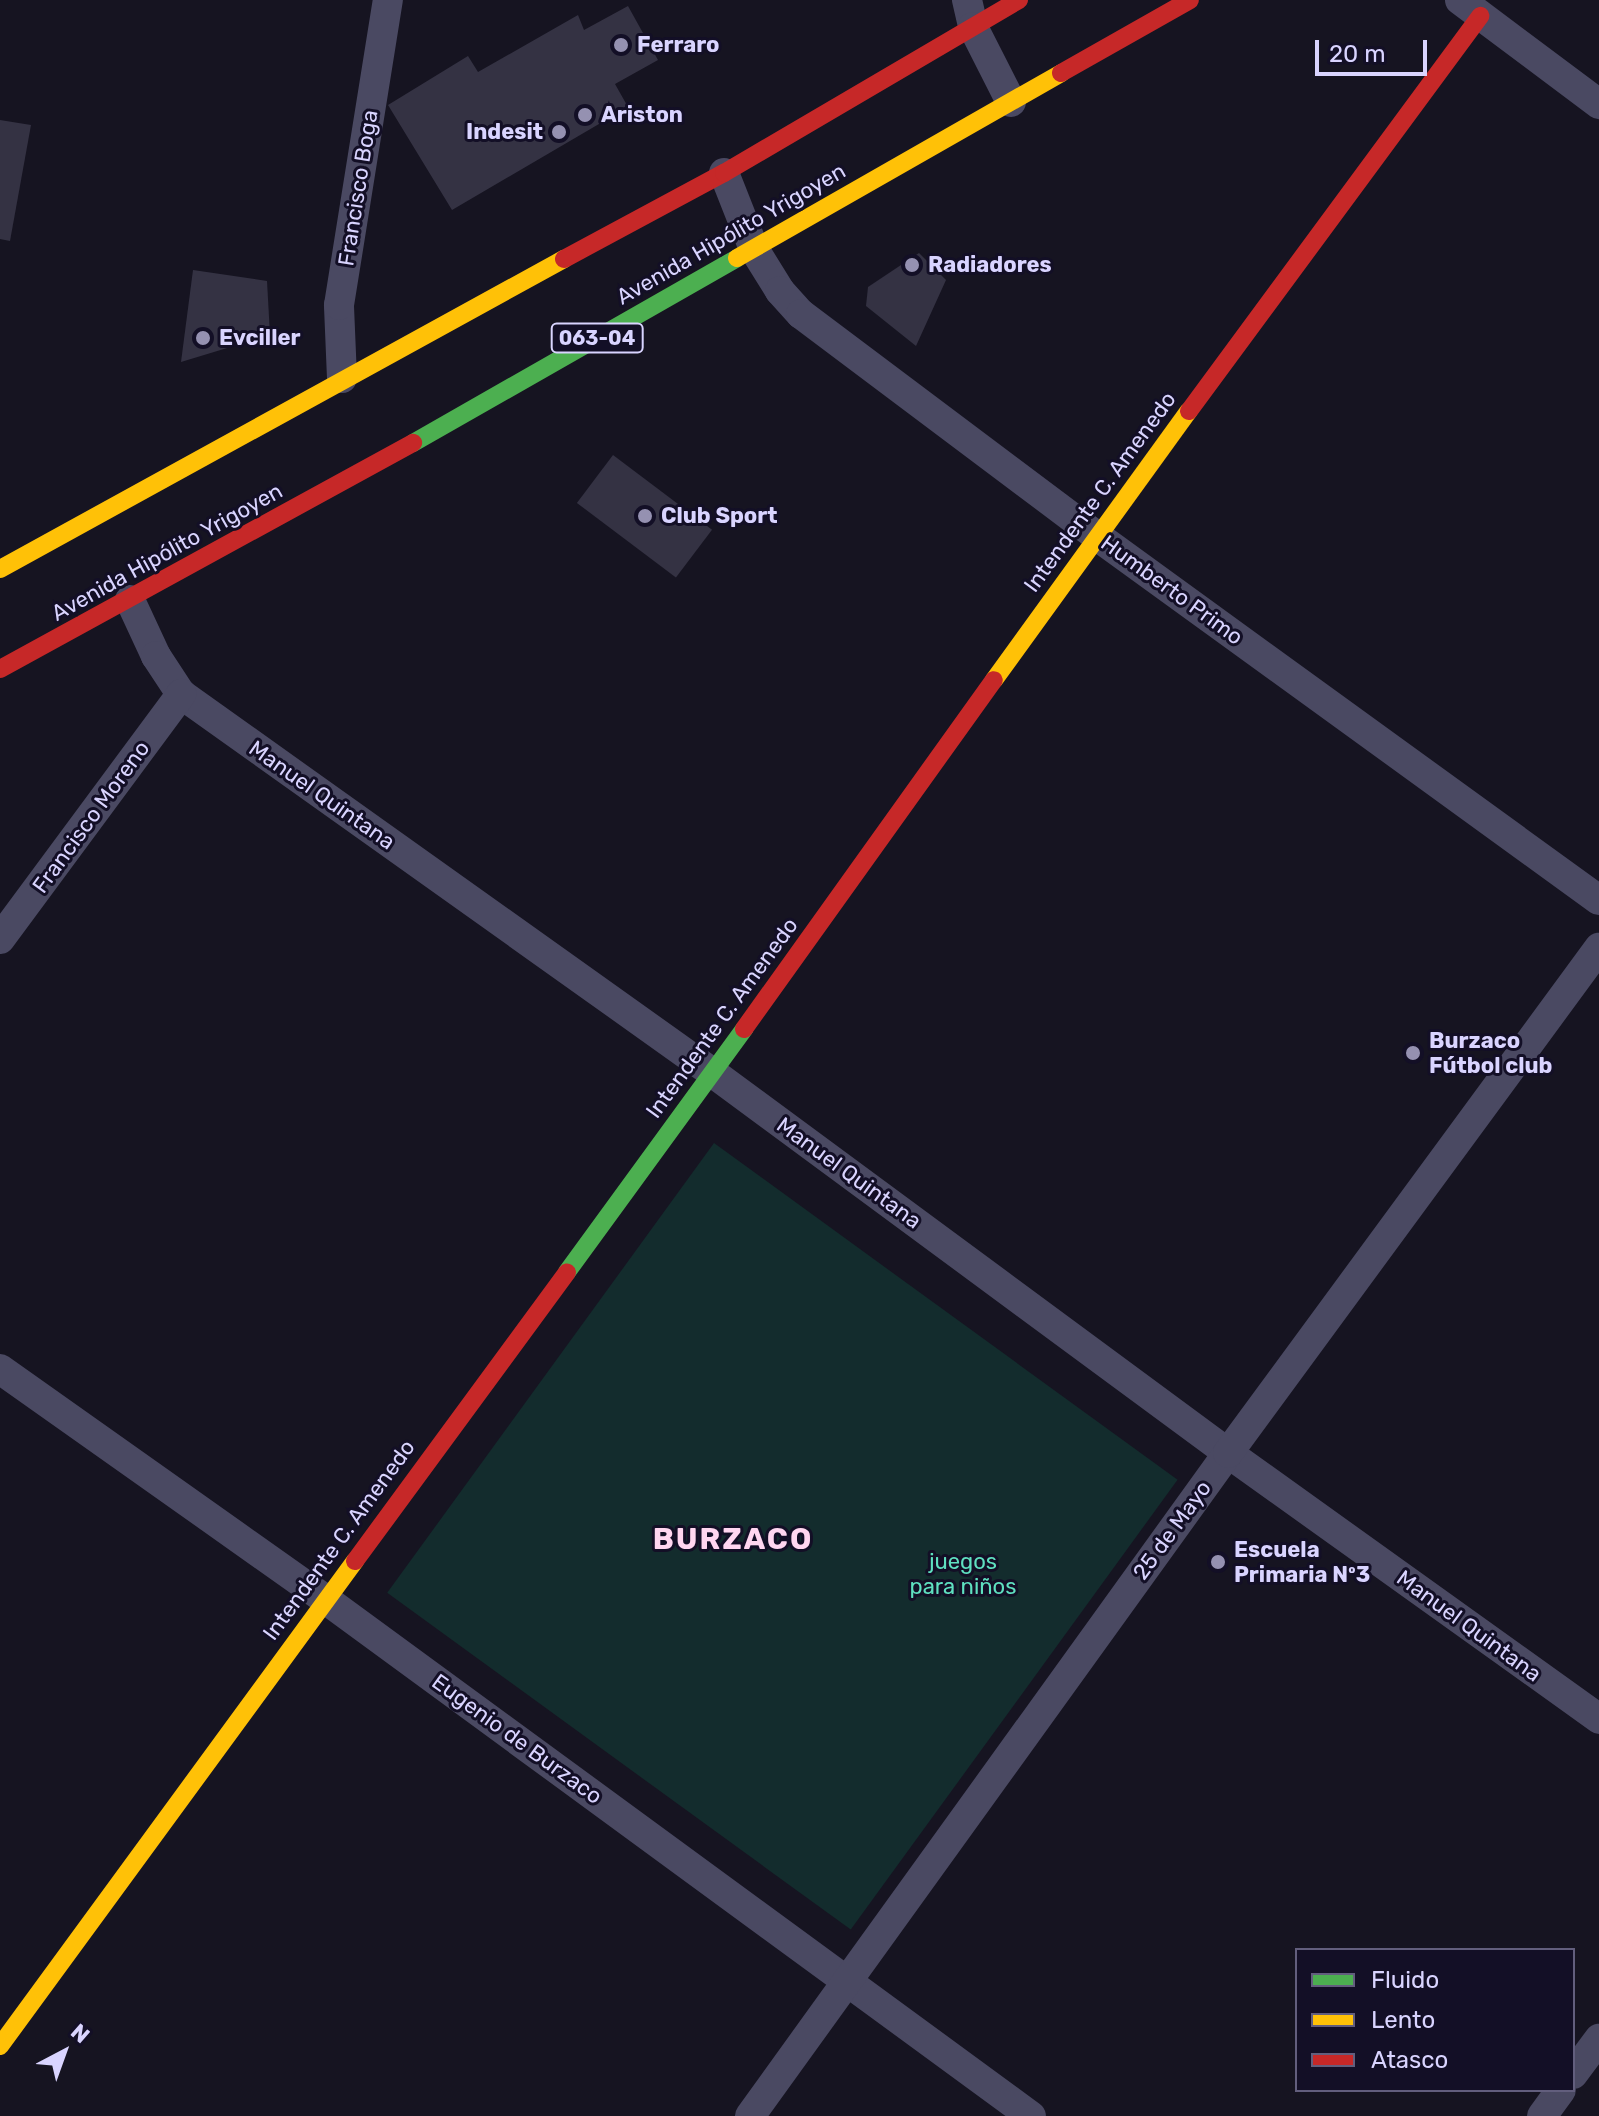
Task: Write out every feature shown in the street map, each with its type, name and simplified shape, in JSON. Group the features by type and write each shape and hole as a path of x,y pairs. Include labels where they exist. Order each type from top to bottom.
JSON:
{"main road":[{"path":"0,569 342,378 724,173 970,13 1019,0"},
{"name":"Avenida Hipólito Yrigoyen","path":"0,669 130,600 1190,0"},
{"name":"Intendente C. Amenedo","path":"0,2046 713,1073 1470,8"}],"street":[{"name":"Francisco Boga","path":"342,378 339,305 388,0"},
{"path":"1470,8 1599,104"},
{"path":"970,13 1011,102"},
{"name":"Humberto Primo","path":"724,173 754,249 780,291 801,314 1097,536 1599,900"},
{"name":"Manuel Quintana","path":"130,600 156,656 181,694 713,1073 1228,1453 1599,1719"},
{"name":"Francisco Moreno","path":"0,939 181,694"},
{"name":"25 de Mayo","path":"750,2116 1228,1453 1599,948"},
{"name":"Eugenio de Burzaco","path":"0,1369 325,1599 1031,2116"},
{"path":"1575,2071 1599,2039"},
{"path":"1542,2116 1560,2092"}],"green space":[{"name":"juegos para niños","path":"714,1143 1178,1480 851,1930 387,1593"}],"building":[{"path":"628,6 658,60 615,84 628,107 452,210 388,105 468,56 478,72 578,15 584,30"},
{"path":"0,120 31,125 10,241 0,239"},
{"path":"919,253 946,280 916,346 866,306 868,287"},
{"path":"193,270 267,281 270,335 181,362"},
{"name":"Club Sport","path":"613,455 712,530 676,578 577,503"}],"traffic: fast":[{"path":"413,443 737,258"},
{"path":"567,1272 744,1029"}],"traffic: slow":[{"path":"737,258 1061,73"},
{"path":"0,569 564,259"},
{"path":"994,680 1189,411"},
{"path":"0,2046 355,1561"}],"traffic: jam":[{"path":"564,259 724,173 1019,0"},
{"path":"1061,73 1190,0"},
{"path":"1189,411 1480,16"},
{"path":"0,669 413,443"},
{"path":"744,1029 994,680"},
{"path":"355,1561 567,1272"}],"place":[{"name":"Ferraro","path":"621,45"},
{"name":"Ariston","path":"585,115"},
{"name":"Indesit","path":"559,132"},
{"name":"Radiadores","path":"912,265"},
{"name":"Evciller","path":"203,338"},
{"name":"Club Sport","path":"645,516"},
{"name":"Burzaco Fútbol club","path":"1413,1053"},
{"name":"Escuela Primaria Nº3","path":"1218,1562"}],"district":[{"name":"BURZACO","path":"733,1539"}]}
